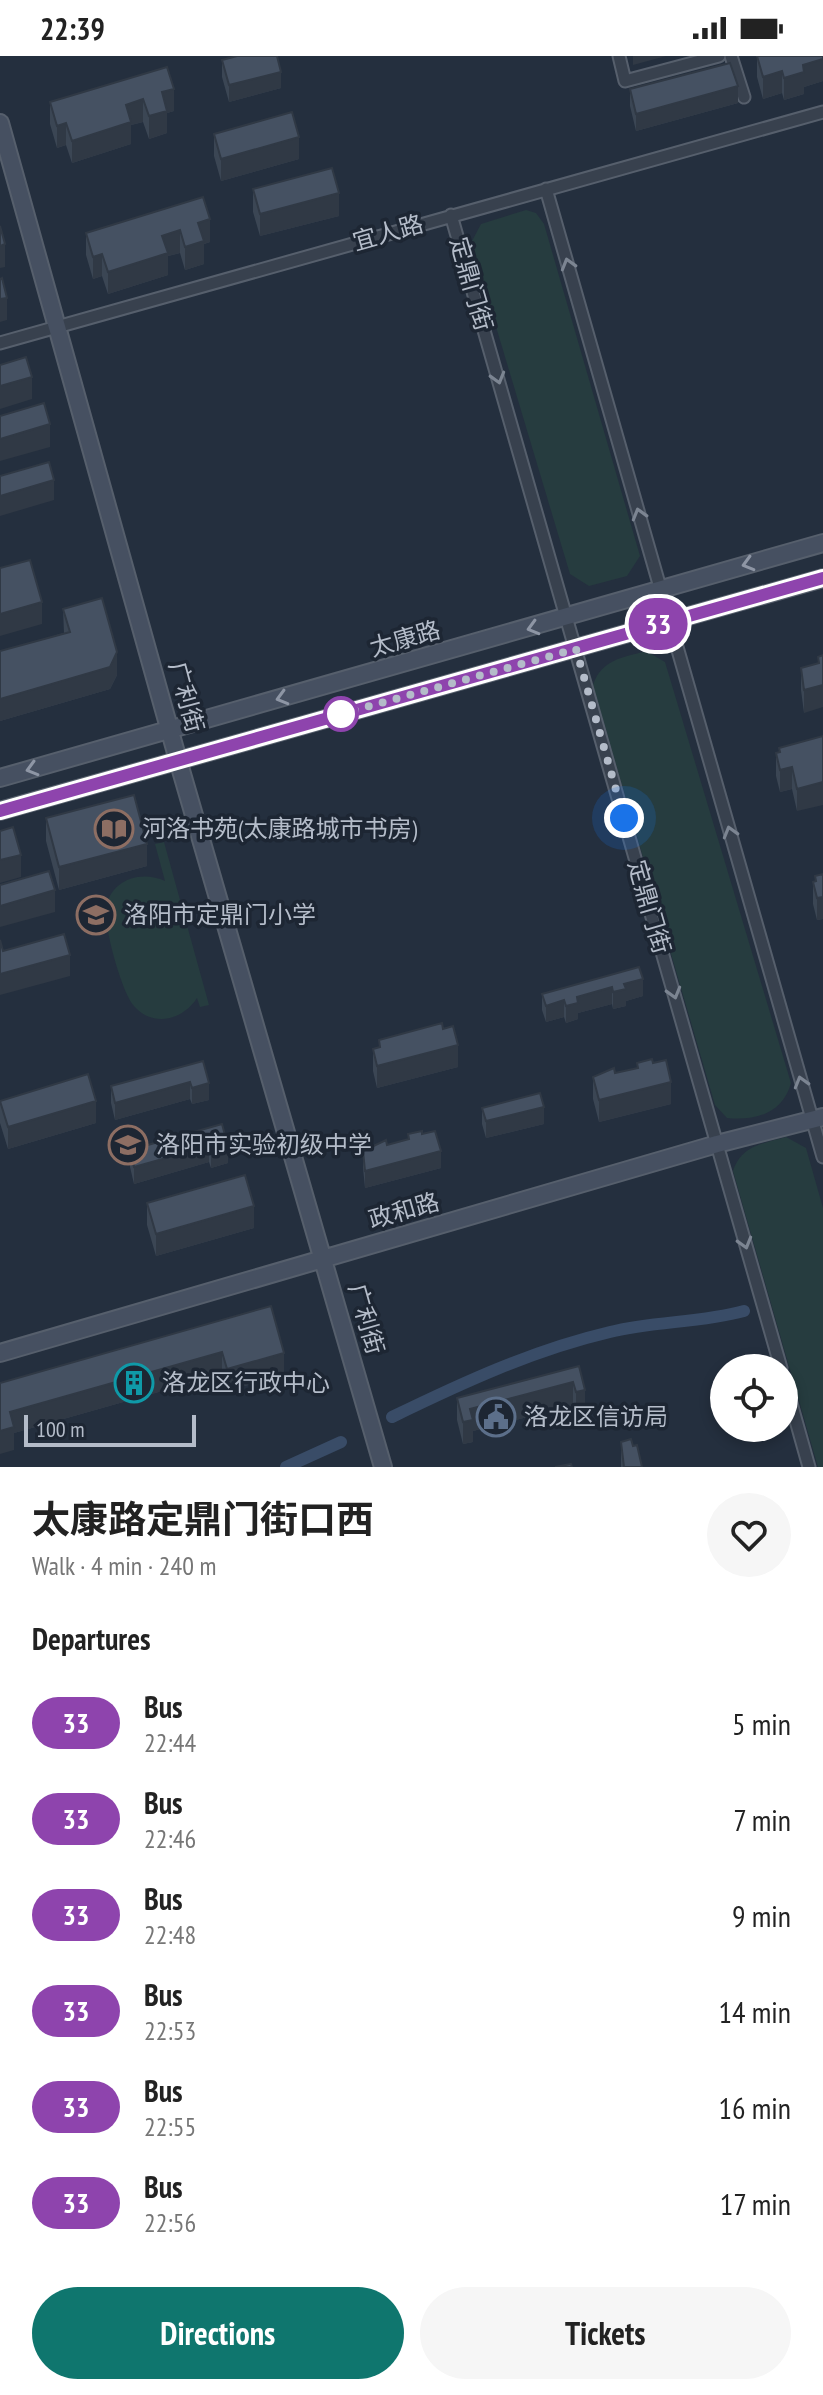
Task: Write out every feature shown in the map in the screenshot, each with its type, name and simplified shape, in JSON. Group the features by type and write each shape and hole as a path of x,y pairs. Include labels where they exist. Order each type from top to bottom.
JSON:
{"street":[{"path":"619,56 625,81 719,56"},
{"path":"731,56 744,97"},
{"name":"宜人路","path":"548,192 823,112"},
{"name":"宜人路","path":"0,350 56,331 452,218 823,120"},
{"name":"广利街","path":"0,123 173,761 383,1467"},
{"name":"广利街","path":"0,158 56,331"},
{"path":"548,192 670,621 817,1114 823,1157"},
{"name":"定鼎门街","path":"452,218 777,1354"},
{"name":"宜人路","path":"0,343 56,331"},
{"name":"太康路","path":"0,778 823,543"},
{"path":"0,811 823,578"},
{"name":"政和路","path":"0,1353 318,1256 716,1140 817,1114"},
{"name":"广利街","path":"318,1256 373,1467"},
{"name":"政和路","path":"0,1341 318,1256"},
{"path":"798,1428 809,1467"}],"green space":[{"path":"526,210 536,213 544,224 640,556 627,576 589,586 570,574 471,243 481,224"},
{"path":"646,651 665,662 791,1083 782,1102 758,1116 727,1118 715,1105 593,685 607,665"},
{"path":"164,842 209,1005 200,1007 197,998 184,1012 159,1019 142,1013 129,999 115,961 106,912 112,892 126,880 145,876 165,881 155,844"},
{"path":"786,1137 806,1148 823,1208 823,1467 818,1467 798,1397 798,1354 786,1354 733,1171 747,1151"}],"building":[{"path":"237,56 277,56 281,72 229,85 222,60"},
{"path":"757,56 823,56 823,59 803,65 804,72 784,78 782,71 763,77"},
{"path":"730,63 738,86 636,114 630,89"},
{"path":"167,67 174,89 162,92 167,111 149,116 143,99 126,105 131,122 72,141 66,123 57,126 50,102"},
{"path":"292,112 299,137 221,159 214,134"},
{"path":"332,168 339,193 260,214 253,189"},
{"path":"203,197 210,219 198,223 204,241 185,247 180,230 162,236 168,253 108,272 102,254 93,257 86,233"},
{"path":"0,226 5,244 0,246"},
{"path":"0,279 7,298 0,299"},
{"path":"26,357 32,377 0,386 0,365"},
{"path":"44,403 50,424 0,439 0,416"},
{"path":"49,462 54,480 0,496 0,476"},
{"path":"30,560 42,602 0,614 0,568"},
{"path":"102,598 117,652 110,667 0,699 0,651 70,632 63,609"},
{"path":"823,655 823,685 804,690 801,668 819,663 818,657"},
{"path":"823,736 823,782 797,789 792,767 780,770 776,753 780,752 779,748"},
{"path":"134,795 147,844 59,867 46,818"},
{"path":"13,827 21,855 0,860 0,831"},
{"path":"49,871 55,890 0,906 0,885"},
{"path":"823,874 823,897 817,898 813,882 816,881 815,876"},
{"path":"64,934 70,955 0,974 0,940 3,951"},
{"path":"639,967 643,979 624,984 626,989 613,992 612,987 577,997 578,1003 566,1006 564,1000 546,1006 542,994"},
{"path":"442,1023 443,1029 453,1026 458,1045 377,1066 373,1049 380,1047 379,1040"},
{"path":"652,1059 653,1063 666,1060 671,1082 599,1100 593,1077 614,1068 615,1073 638,1068 637,1063"},
{"path":"203,1061 209,1083 192,1088 190,1082 115,1103 111,1086"},
{"path":"88,1074 96,1101 8,1127 0,1101"},
{"path":"540,1093 544,1107 486,1121 482,1108"},
{"path":"222,1124 228,1146 211,1151 209,1146 134,1167 130,1150"},
{"path":"422,1131 422,1134 435,1131 441,1151 365,1171 363,1151 386,1140 387,1145 409,1139 408,1134"},
{"path":"245,1175 254,1206 156,1234 147,1203"},
{"path":"271,1306 284,1353 227,1369 222,1352 10,1412 14,1427 0,1431 0,1383"},
{"path":"579,1366 585,1390 576,1392 573,1382 470,1409 473,1420 463,1422 457,1398"},
{"path":"631,1439 633,1446 637,1445 642,1467 624,1467 621,1442"}],"waterway":[{"path":"392,1417 498,1368 581,1339 627,1328 744,1311"},
{"path":"286,1467 341,1442"}],"bus line":[{"name":"33","path":"0,811 823,578"}],"place":[{"name":"河洛书苑(太康路城市书房)","path":"114,829"},
{"name":"洛阳市定鼎门小学","path":"96,915"},
{"name":"洛阳市实验初级中学","path":"128,1145"},
{"name":"洛龙区行政中心","path":"134,1383"},
{"name":"洛龙区信访局","path":"496,1417"}],"route":[{"path":"341,714 576,649 624,818"}]}
